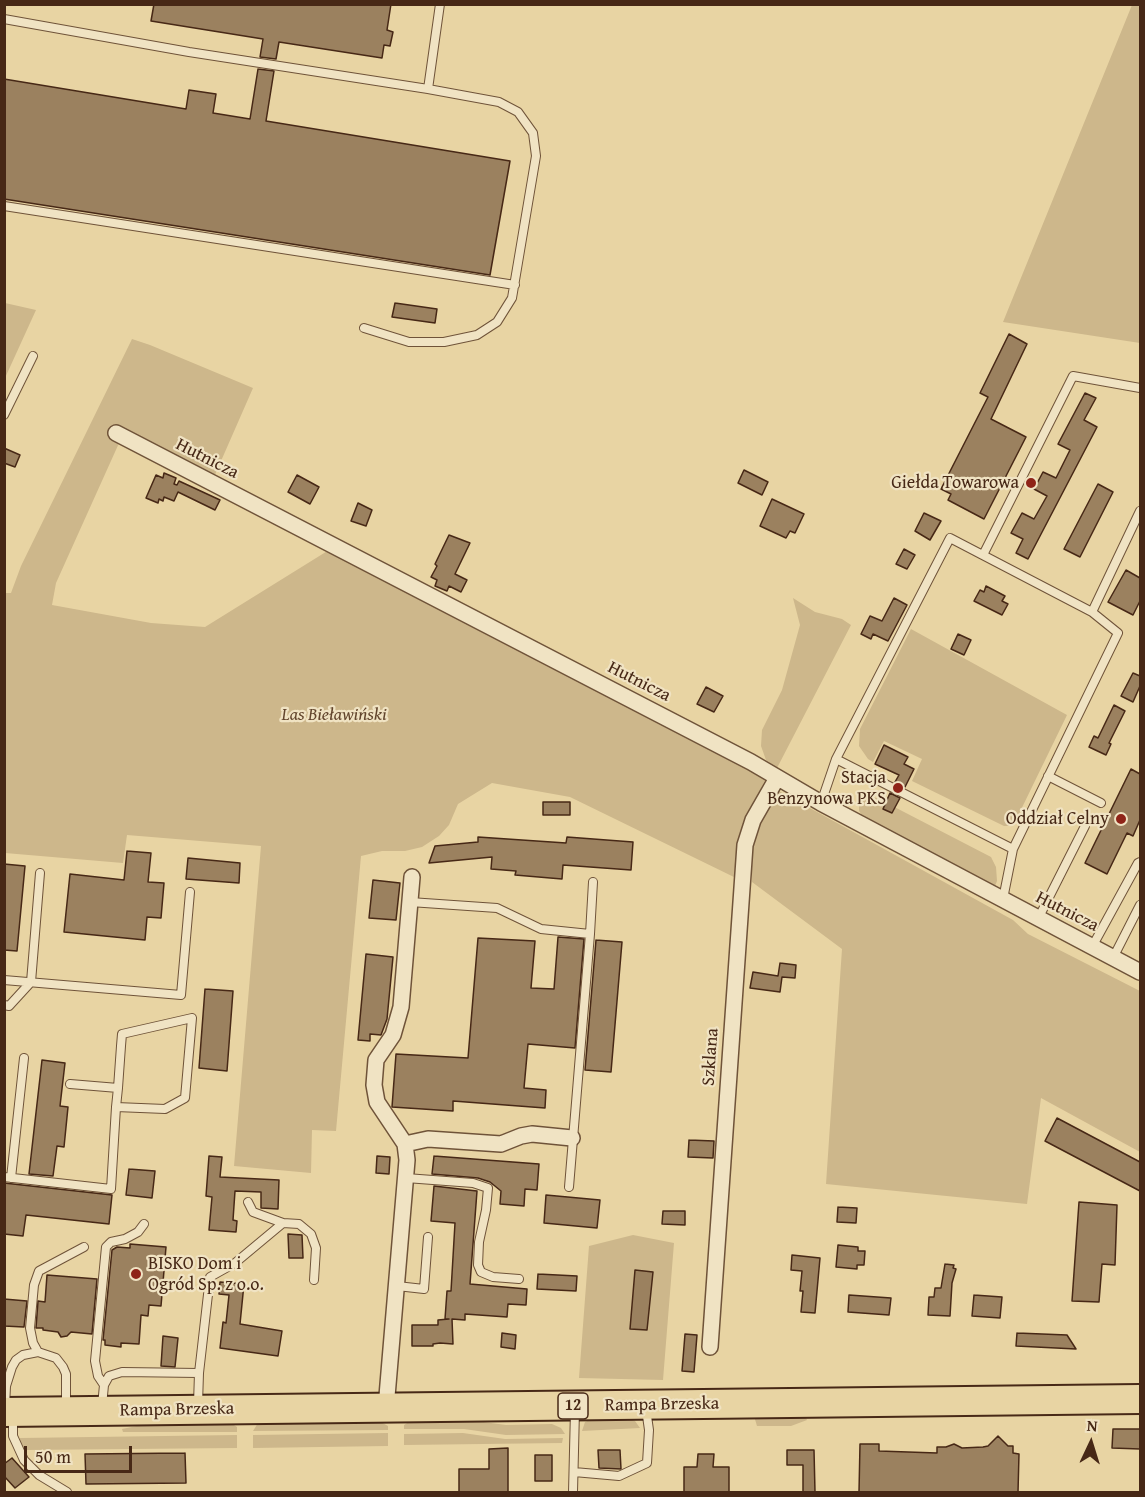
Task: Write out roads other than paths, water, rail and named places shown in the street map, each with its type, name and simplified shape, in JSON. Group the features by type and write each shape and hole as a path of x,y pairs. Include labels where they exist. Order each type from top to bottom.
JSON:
{"highway":[{"name":"Rampa Brzeska","path":"7,1412 66,1411 103,1398 198,1410 1140,1399"}],"street":[{"name":"Hutnicza","path":"116,433 751,762 821,803 1140,972"},
{"name":"Szklana","path":"710,1347 745,844 753,820 777,778"},
{"path":"386,1408 407,1160 405,1144 377,1102 374,1086 376,1060 393,1035 401,1007 412,877"},
{"path":"405,1144 428,1139 501,1144 532,1134 572,1138"}],"lane":[{"path":"428,89 440,4"},
{"path":"4,19 189,52 428,89 499,102 518,112 533,132 536,156 512,298 497,322 477,335 444,342 409,342 364,328"},
{"path":"4,206 515,285"},
{"path":"4,415 33,356"},
{"path":"982,555 1073,376 1140,388"},
{"path":"1092,612 1140,511"},
{"path":"821,803 836,759 950,538 1092,612 1118,633 1013,849 1003,900"},
{"path":"836,759 1013,849"},
{"path":"1048,776 1101,803"},
{"path":"1038,919 1085,826"},
{"path":"1092,947 1139,862"},
{"path":"4,1005 9,1006 31,982 40,873"},
{"path":"569,1187 593,882"},
{"path":"4,980 181,995 190,892"},
{"path":"410,902 497,908 541,929 590,934"},
{"path":"1113,958 1140,905"},
{"path":"24,1058 8,1178 111,1189 116,1107 122,1034 192,1018 185,1098 165,1109 116,1107"},
{"path":"70,1084 118,1089"},
{"path":"406,1178 473,1183 488,1188 479,1242 478,1265 482,1272 493,1277 519,1279"},
{"path":"248,1202 253,1212 283,1223 299,1224 311,1234 316,1248 314,1280"},
{"path":"198,1410 199,1373 210,1277 235,1263 283,1223"},
{"path":"103,1398 95,1361 106,1247 111,1242 138,1232 144,1224"},
{"path":"397,1286 424,1289 428,1237"},
{"path":"38,1352 33,1343 30,1328 34,1285 39,1271 84,1247"},
{"path":"66,1411 66,1374 56,1358 38,1352 23,1355 16,1360 6,1386 7,1412 13,1436 24,1460 39,1475 67,1492"},
{"path":"103,1398 109,1376 122,1372 199,1373"},
{"path":"574,1472 619,1476 648,1463 649,1430 645,1405"},
{"path":"573,1492 575,1406"}],"place":[{"name":"Giełda Towarowa","path":"1031,483"},
{"name":"Stacja Benzynowa PKS","path":"898,788"},
{"name":"Oddział Celny","path":"1121,819"},
{"name":"BISKO Dom i Ogród Sp. z o.o.","path":"136,1274"}],"park label":[{"name":"Las Bieławiński","path":"334,715"}]}
